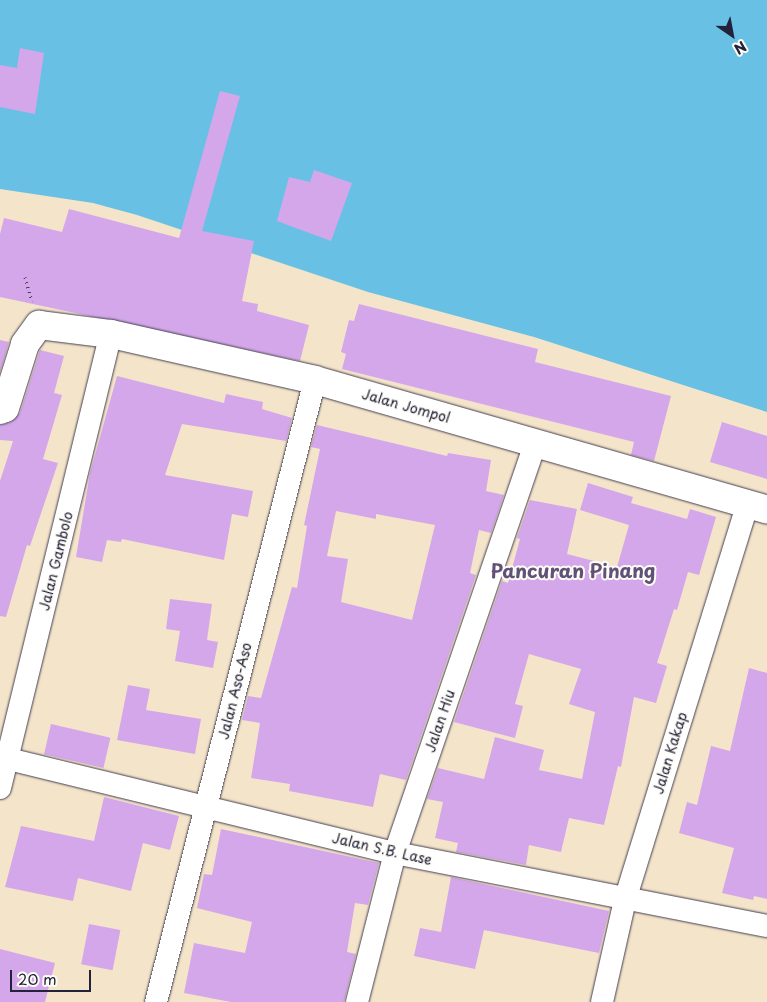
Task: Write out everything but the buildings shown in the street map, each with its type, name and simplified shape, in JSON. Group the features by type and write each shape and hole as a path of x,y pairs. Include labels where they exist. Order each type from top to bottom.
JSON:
{"street":[{"name":"Jalan Jompol","path":"0,410 5,408 25,344 39,325 111,334 315,380 757,508"},
{"name":"Jalan Gambolo","path":"0,788 4,758 111,334"},
{"name":"Jalan Aso-Aso","path":"156,1002 315,380"},
{"name":"Jalan Hiu","path":"357,1002 395,853 536,444"},
{"name":"Jalan Kakap","path":"602,1002 625,900 757,508"},
{"name":"Jalan S.B. Lase","path":"4,758 395,853 625,900 767,926"}],"water":[{"path":"0,0 767,0 767,412 534,337 368,292 137,215 93,203 0,189"}],"district":[{"name":"Pancuran Pinang","path":"573,571"}]}
